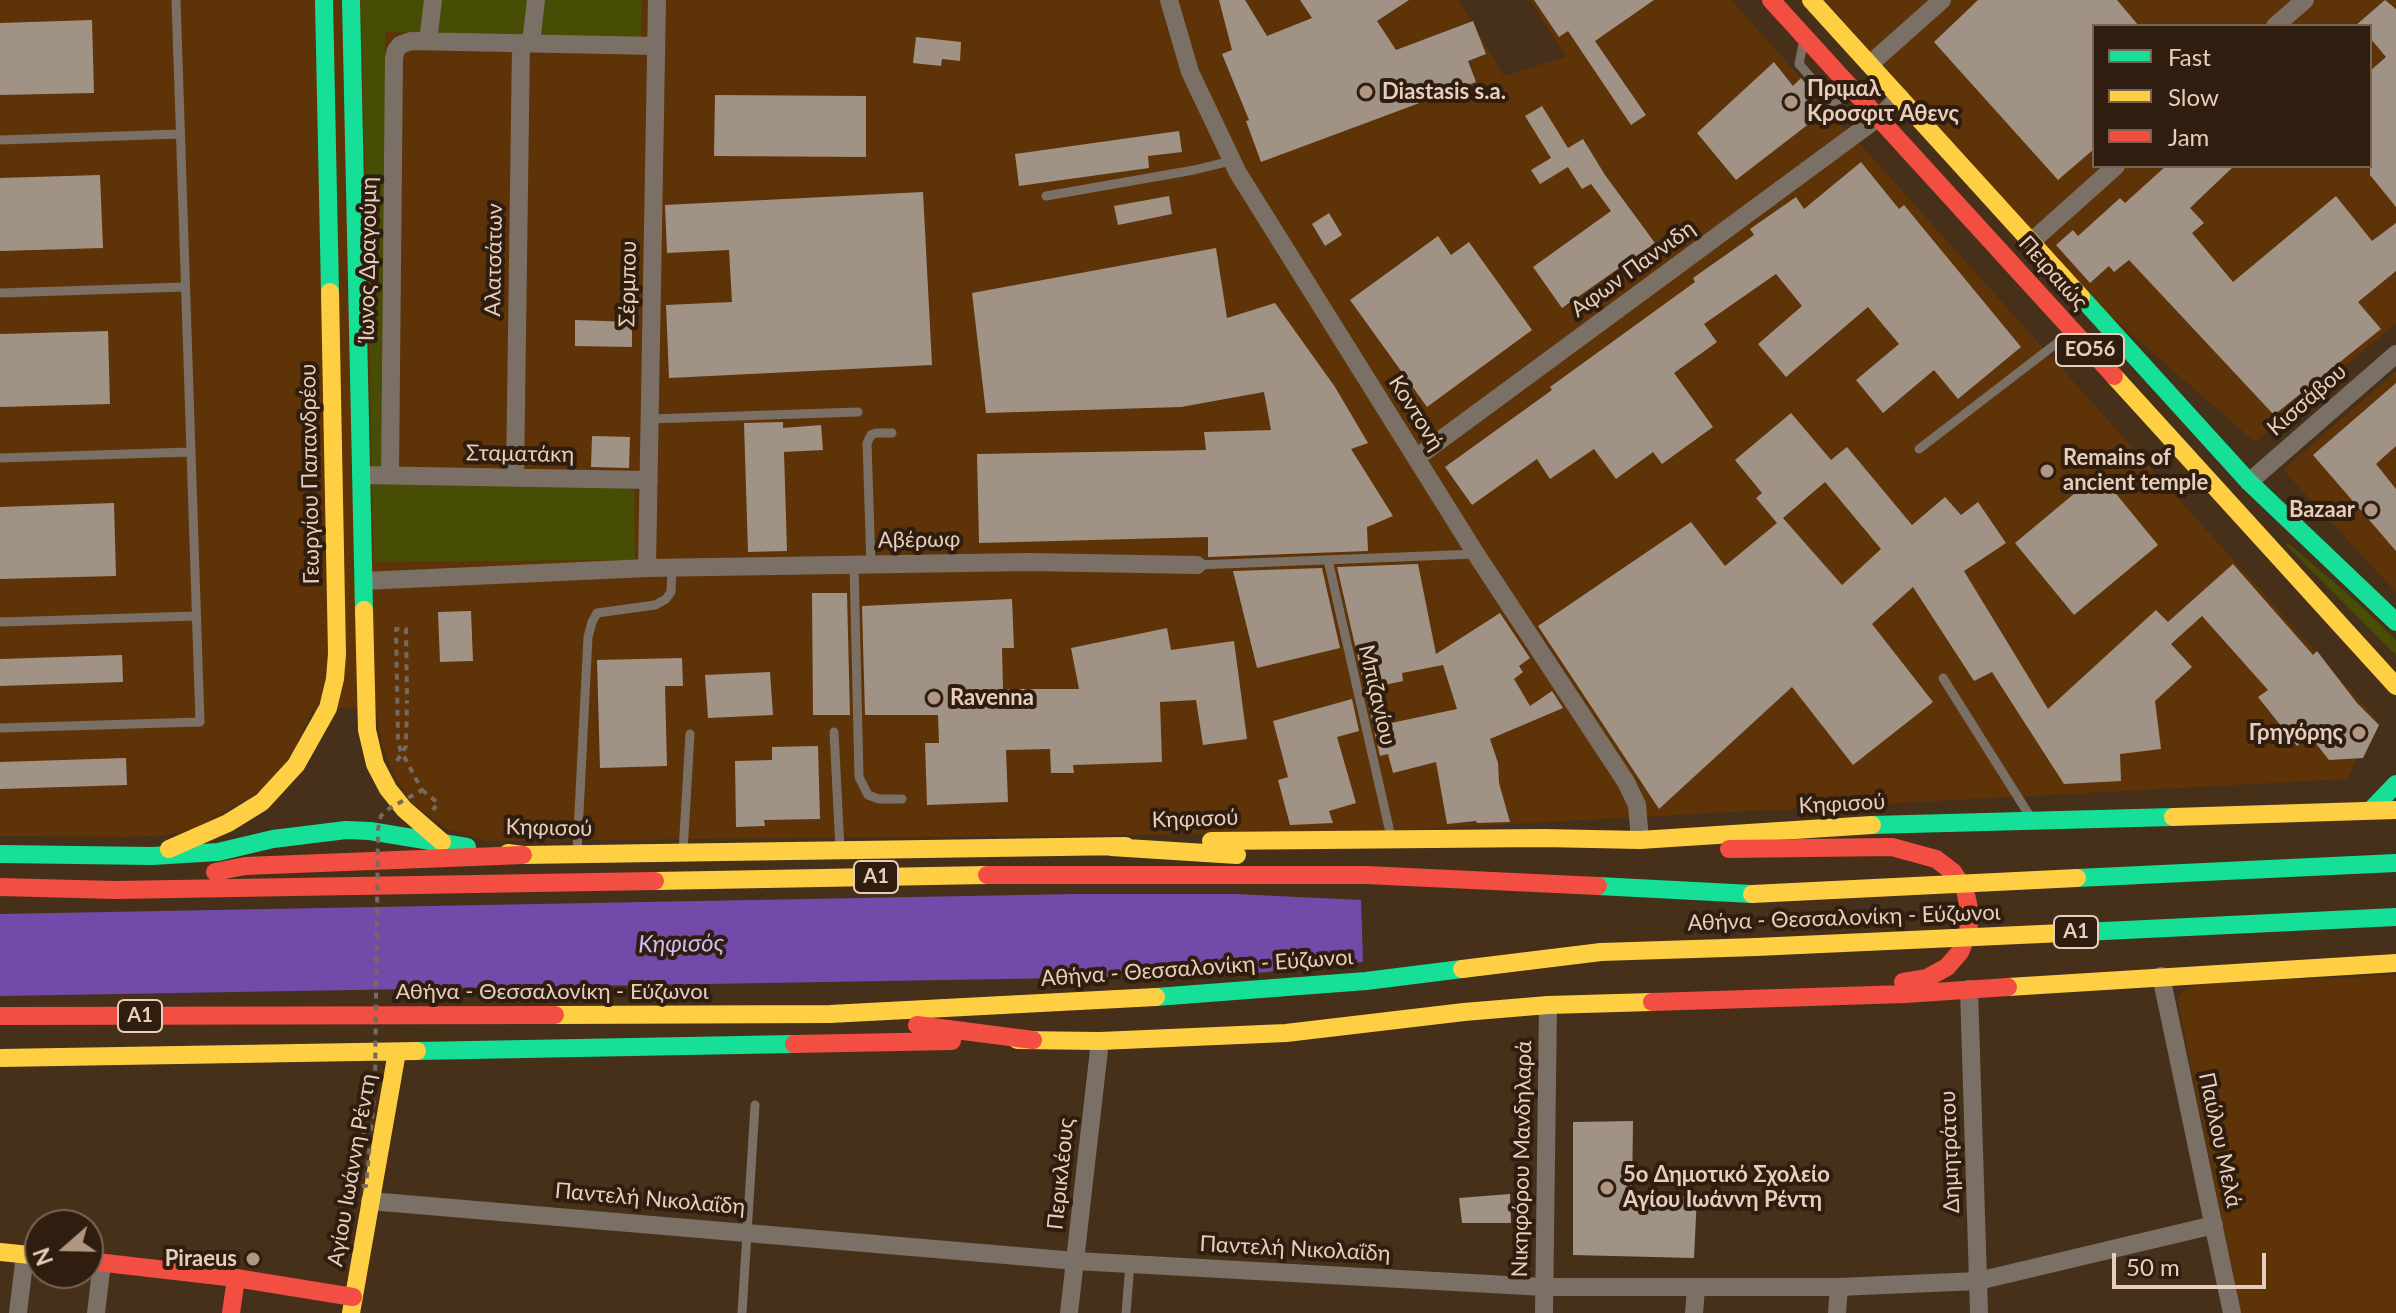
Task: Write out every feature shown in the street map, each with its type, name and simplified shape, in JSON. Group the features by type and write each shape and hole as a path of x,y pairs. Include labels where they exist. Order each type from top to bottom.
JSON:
{"main road":[{"name":"Γεωργίου Παπανδρέου","path":"152,856 228,823 262,802 296,765 311,743 328,708 335,679 337,638 324,0"},
{"path":"351,0 364,702 371,750 379,773 404,809 443,843"},
{"name":"Πειραιώς","path":"1771,0 2396,686"},
{"name":"Πειραιώς","path":"1811,0 2249,482 2396,622"},
{"path":"2371,810 2396,784"},
{"name":"Κηφισού","path":"0,854 152,856 218,852 284,837 346,830 523,855 1111,847 1172,842 1391,838 1640,840 1854,826 2396,810"},
{"path":"1640,840 1694,847 1746,849 1892,847 1936,859 1953,872 1965,890 1970,913 1968,933 1960,952 1947,967 1927,978 1794,997"},
{"path":"1111,847 1310,859 1366,875"},
{"path":"115,890 245,866 523,855"},
{"name":"Αθήνα - Θεσσαλονίκη - Εύζωνοι","path":"0,887 115,890 1044,874 1366,875 1752,894 2396,863"},
{"name":"Αθήνα - Θεσσαλονίκη - Εύζωνοι","path":"0,1016 830,1014 1138,998 1366,981 1601,952 1771,947 2396,917"},
{"path":"0,1058 1100,1041 1286,1033 1548,1005 1905,994 2396,963"},
{"path":"830,1014 1033,1040"},
{"name":"Αγίου Ιωάννη Ρέντη","path":"352,1305 397,1052"},
{"path":"0,1252 24,1254"},
{"path":"104,1263 236,1278 352,1305"},
{"path":"231,1313 236,1278"}],"street":[{"path":"433,0 428,41 656,46"},
{"name":"Αλατσάτων","path":"515,478 526,43 536,0"},
{"name":"Σέρμπου","path":"647,568 657,0"},
{"name":"Κοντονή","path":"1169,0 1190,72 1231,161 1476,554 1626,782 1637,805 1640,840"},
{"path":"1870,64 1942,0"},
{"path":"2277,24 2305,0"},
{"name":"Ίωνος Δραγούμη","path":"390,475 394,58 400,45 411,41 428,41"},
{"name":"Αφων Παννιδη","path":"1416,458 1879,117 1900,97"},
{"path":"2031,242 2114,168"},
{"name":"Κισσάβου","path":"2249,482 2396,354"},
{"name":"Σταματάκη","path":"361,475 649,480"},
{"name":"Αβέρωφ","path":"364,581 647,568 1029,562 1197,565"},
{"name":"Παύλου Μελά","path":"2161,976 2232,1313"},
{"name":"Δημητράτου","path":"1969,989 1979,1313"},
{"name":"Νικηφόρου Μανδηλαρά","path":"1544,1313 1548,1005"},
{"name":"Περικλέους","path":"1069,1313 1100,1041"},
{"name":"Παντελή Νικολαΐδη","path":"370,1201 1076,1261 1544,1287 1839,1287 1978,1281 2214,1225"},
{"path":"1837,1313 1839,1287"},
{"path":"18,1313 24,1288"},
{"path":"1694,1313 1696,1288"},
{"path":"96,1289 96,1313"}],"lane":[{"path":"0,728 200,722 176,0"},
{"path":"0,140 180,134"},
{"path":"1046,196 1231,161"},
{"path":"0,293 185,287"},
{"path":"1919,449 2072,331"},
{"path":"650,419 858,412"},
{"path":"892,433 876,433 867,443 859,777 868,795 879,799 902,799"},
{"path":"0,458 191,452"},
{"name":"Αβέρωφ","path":"1197,565 1476,554"},
{"name":"Μπιζανίου","path":"1328,560 1391,838"},
{"path":"577,854 588,637 592,622 597,613 655,605 666,599 671,592 672,568"},
{"path":"0,622 196,616"},
{"path":"1943,678 2033,821"},
{"path":"834,732 840,849"},
{"path":"683,852 690,734"},
{"path":"742,1313 755,1105"},
{"path":"1126,1313 1130,1264"}],"path":[{"path":"379,773 396,764 406,746 406,629 396,629 398,739 400,749 422,790 438,803"},
{"path":"364,1129 359,1186 366,1186 375,1087 378,829 385,811 422,790"}],"shaded area":[{"path":"0,0 1459,0 1504,76 1566,57 1530,0 1731,0 2376,719 2347,779 1342,833 486,841 445,828 414,805 394,776 382,745 376,705 312,711 280,771 259,792 192,830 130,837 0,836"},
{"path":"1825,0 2396,0 2396,323 2255,442 2082,291"},
{"path":"2396,371 2396,592 2283,470"},
{"path":"2396,975 2396,1313 2241,1313 2177,999 2196,984"}],"green space":[{"path":"361,0 642,0 641,38 385,32 385,480 634,485 635,560 374,562"},
{"path":"2288,543 2396,640 2396,655 2285,544"}],"water":[{"name":"Κηφισός","path":"1075,894 1235,894 1361,900 1363,962 1237,975 0,996 0,914"}],"building":[{"path":"1219,0 1245,0 1267,36 1312,18 1300,0 1409,0 1377,21 1396,50 1473,21 1486,54 1468,61 1476,82 1261,162 1246,121 1249,120 1222,54 1232,50"},
{"path":"1534,0 1654,0 1595,41 1646,115 1631,125 1568,31 1559,37"},
{"path":"1978,0 2117,0 2137,24 2092,24 2092,151 2058,180 1934,42"},
{"path":"2385,0 2396,9 2396,207 2370,175 2372,69 2386,57 2372,40 2372,24 2357,24"},
{"path":"92,20 94,93 0,95 0,23"},
{"path":"916,37 961,42 960,61 942,59 941,66 913,63"},
{"path":"1774,62 1793,86 1801,78 1816,95 1808,102 1819,116 1736,180 1697,133"},
{"path":"715,95 866,96 866,157 714,156"},
{"path":"1542,106 1568,148 1583,139 1605,175 1655,243 1562,308 1533,267 1611,211 1591,184 1582,189 1568,167 1540,184 1531,170 1551,158 1525,116"},
{"path":"1179,131 1182,152 1148,156 1149,168 1019,186 1015,154"},
{"path":"1861,162 1899,209 1904,205 2021,347 1958,399 1934,370 1883,413 1856,380 1899,344 1868,307 1786,377 1758,344 1802,306 1776,274 1704,324 1717,342 1674,373 1713,427 1662,464 1653,452 1616,479 1594,449 1550,479 1537,459 1472,505 1445,467 1695,282 1693,278 1754,235 1750,229 1796,197 1804,209"},
{"path":"2164,168 2232,168 2190,208 2204,223 2192,233 2233,282 2336,196 2372,241 2396,223 2396,271 2358,302 2381,329 2274,415 2129,260 2114,272 2109,266 2090,283 2056,245 2073,230 2078,236 2120,198 2125,203"},
{"path":"100,175 103,248 0,251 0,178"},
{"path":"923,192 932,365 669,378 666,305 732,302 729,250 667,253 665,205"},
{"path":"1169,196 1172,214 1118,225 1114,206"},
{"path":"1329,213 1342,235 1325,246 1312,224"},
{"path":"1438,236 1451,255 1469,242 1532,330 1427,407 1350,300"},
{"path":"1216,248 1227,318 1275,303 1335,387 1368,443 1351,449 1393,516 1367,527 1368,551 1208,557 1208,537 979,543 977,454 1206,450 1204,432 1271,430 1264,392 1181,407 986,413 972,293"},
{"path":"575,320 632,322 632,347 575,346"},
{"path":"108,331 110,404 0,407 0,334"},
{"path":"2396,383 2396,446 2376,464 2396,489 2396,551 2313,455"},
{"path":"1791,413 1831,460 1847,447 1912,525 1945,497 1961,515 1978,502 2006,543 1964,571 2048,709 2156,610 2168,622 2233,564 2313,655 2317,651 2357,703 2379,725 2363,758 2329,760 2310,736 2297,746 2258,697 2268,690 2202,616 2171,644 2192,667 2155,701 2161,749 2120,754 2121,781 2064,784 1992,672 1974,681 1913,587 1872,624 1933,702 1853,765 1792,687 1659,809 1538,626 1691,522 1725,566 1777,523 1756,498 1762,493 1735,460","holes":["1825,482 1881,549 1842,585 1783,518"]},
{"path":"783,422 783,428 821,425 823,450 784,452 787,551 748,552 744,423"},
{"path":"592,436 630,437 629,468 591,467"},
{"path":"2099,473 2158,545 2074,615 2015,543"},
{"path":"114,503 116,576 0,579 0,507"},
{"path":"1418,564 1436,654 1500,613 1530,658 1519,666 1523,672 1514,679 1530,706 1552,691 1563,708 1490,739 1510,822 1447,824 1436,762 1393,773 1388,754 1380,756 1366,695 1378,691 1385,724 1377,726 1457,709 1443,665 1402,673 1403,681 1365,689 1337,567"},
{"path":"1322,568 1340,648 1257,668 1233,571"},
{"path":"812,593 847,593 850,715 813,715"},
{"path":"1012,599 1014,648 1002,648 1003,689 1079,689 1071,648 1167,628 1171,650 1234,641 1247,739 1203,745 1196,700 1160,702 1162,762 1073,765 1074,773 1051,773 1050,749 1006,750 1008,802 927,805 925,743 939,743 938,715 865,715 862,606"},
{"path":"471,611 473,661 440,662 438,612"},
{"path":"122,655 123,682 0,686 0,659"},
{"path":"682,658 683,686 665,686 667,766 600,768 597,660"},
{"path":"770,672 773,715 708,718 705,675"},
{"path":"1352,699 1359,731 1337,737 1356,803 1329,811 1333,823 1290,825 1278,780 1288,777 1273,721"},
{"path":"818,746 820,819 764,820 765,826 736,827 735,761 772,760 772,747"},
{"path":"126,758 127,785 0,789 0,762"},
{"name":"5ο Δημοτικό Σχολείο Αγίου Ιωάννη Ρέντη","path":"1633,1121 1632,1196 1697,1196 1694,1258 1573,1255 1573,1122"},
{"path":"1510,1194 1511,1223 1462,1223 1459,1198"}],"traffic: fast":[{"path":"324,0 330,292"},
{"path":"351,0 364,610"},
{"path":"2081,297 2249,482 2396,622"},
{"path":"2371,810 2396,784"},
{"path":"1872,825 2173,817"},
{"path":"0,854 152,856 218,852 273,839 346,830 467,847"},
{"path":"2077,878 2396,863"},
{"path":"1598,886 1752,894"},
{"path":"2063,933 2396,917"},
{"path":"1156,997 1366,981 1462,969"},
{"path":"417,1051 794,1044"}],"traffic: slow":[{"path":"1811,0 2081,297"},
{"path":"169,849 228,823 262,802 296,765 328,708 337,654 330,292"},
{"path":"2114,376 2396,686"},
{"path":"364,610 367,730 375,764 388,789 404,809 442,842"},
{"path":"2173,817 2396,810"},
{"path":"1211,841 1640,840 1872,825"},
{"path":"508,853 1126,846"},
{"path":"1111,847 1237,855"},
{"path":"655,881 987,875"},
{"path":"1752,894 2077,878"},
{"path":"1756,947 2063,933"},
{"path":"1462,969 1601,952 1756,947"},
{"path":"2008,987 2396,963"},
{"path":"555,1015 830,1014 1156,997"},
{"path":"1017,1040 1100,1041 1286,1033 1464,1012 1548,1005 1652,1002"},
{"path":"0,1058 417,1051"},
{"path":"351,1313 397,1052"},
{"path":"0,1252 24,1254"}],"traffic: jam":[{"path":"1771,0 2114,376"},
{"path":"1729,849 1892,847 1936,859 1953,872 1965,890 1970,913 1968,933 1960,952 1947,967 1927,978 1903,982"},
{"path":"215,872 245,866 523,855"},
{"path":"987,875 1366,875 1598,886"},
{"path":"0,887 115,890 655,881"},
{"path":"1652,1002 1905,994 2008,987"},
{"path":"0,1016 555,1015"},
{"path":"917,1025 1033,1040"},
{"path":"794,1044 952,1041"},
{"path":"104,1263 236,1278 353,1297"},
{"path":"231,1313 236,1278"}],"place":[{"name":"Diastasis s.a.","path":"1366,92"},
{"name":"Πριμαλ Κροσφιτ Αθενς","path":"1791,102"},
{"name":"Remains of ancient temple","path":"2047,471"},
{"name":"Bazaar","path":"2371,510"},
{"name":"Ravenna","path":"934,698"},
{"name":"Γρηγόρης","path":"2359,733"},
{"name":"5ο Δημοτικό Σχολείο Αγίου Ιωάννη Ρέντη","path":"1607,1188"},
{"name":"Piraeus","path":"253,1259"}]}
